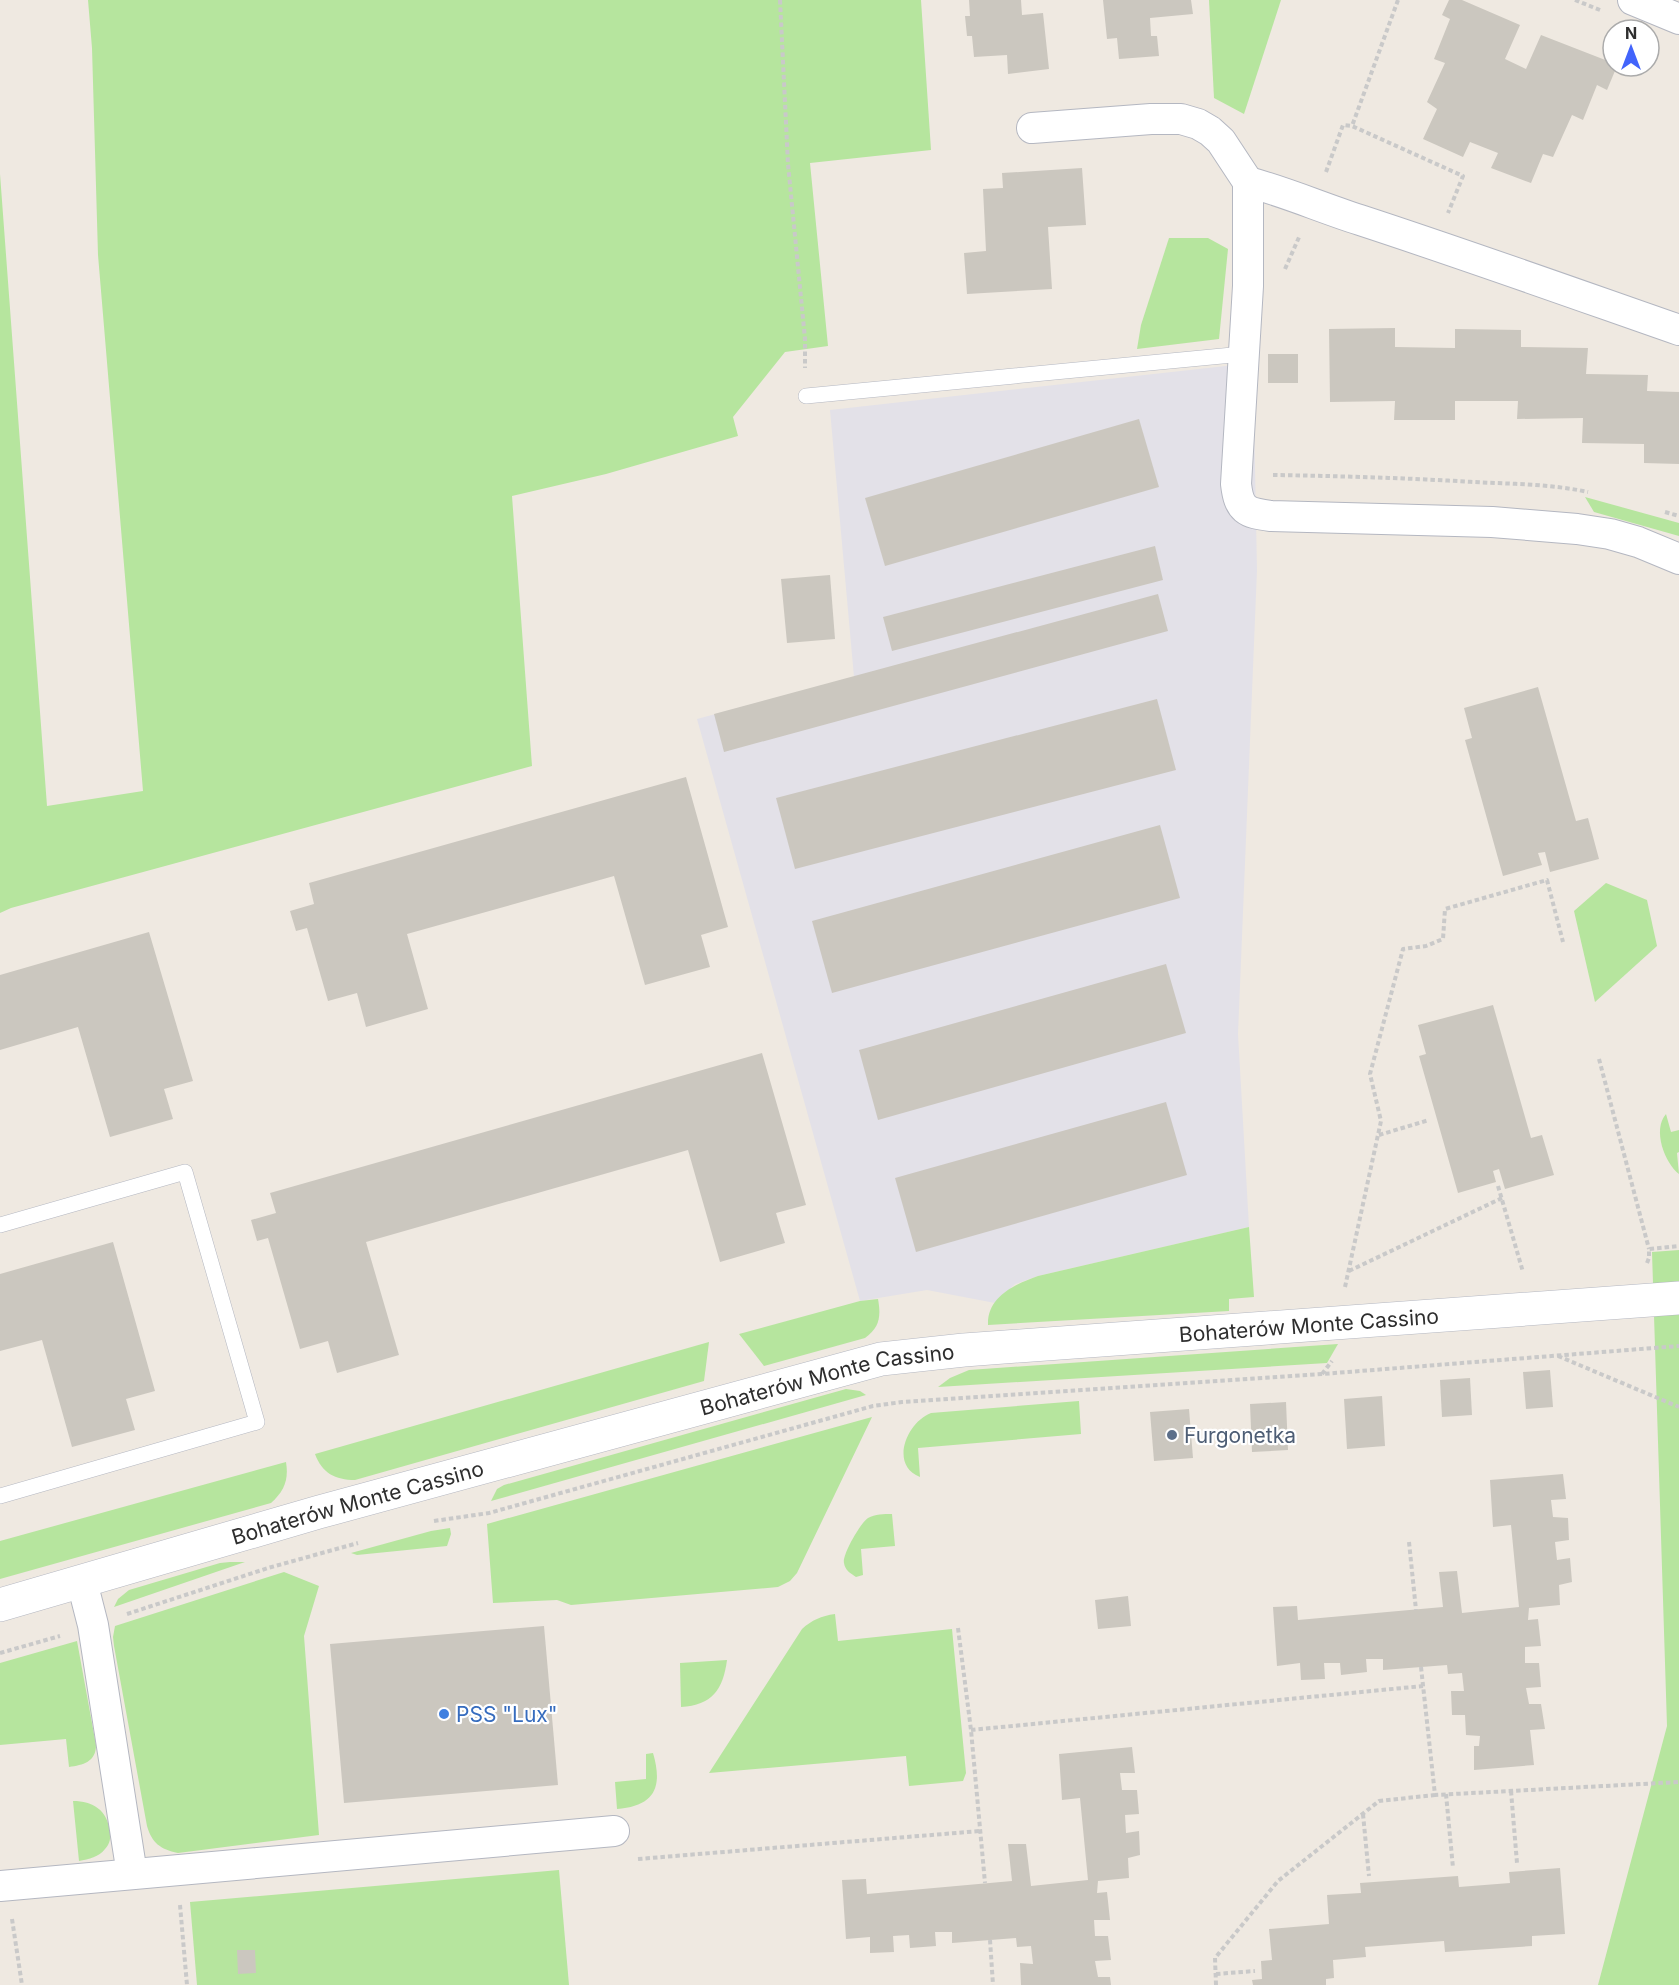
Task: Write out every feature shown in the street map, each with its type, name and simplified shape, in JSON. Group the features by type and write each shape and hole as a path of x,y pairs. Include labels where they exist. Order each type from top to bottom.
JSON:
{"street":[{"path":"1633,0 1679,19"},
{"path":"1032,128 1151,119 1181,119 1198,124 1221,141 1248,182 1248,286 1236,484 1242,507 1252,513 1271,516 1492,522 1577,529 1610,534 1638,542 1679,559"},
{"path":"1248,182 1679,330"},
{"name":"Bohaterów Monte Cassino","path":"0,1605 319,1512 881,1359 964,1350 1679,1298"},
{"path":"82,1582 93,1625 132,1874"},
{"path":"5,1898 132,1874 614,1831"}],"lane":[{"path":"806,396 1243,354"},
{"path":"0,1224 185,1172 257,1422 0,1496"}],"path":[{"path":"780,0 788,164 805,339 806,396"},
{"path":"1352,126 1398,0"},
{"path":"1285,269 1313,205 1343,125 1352,126 1463,176 1445,220"},
{"path":"1264,475 1397,478 1538,485 1571,488 1592,493"},
{"path":"1657,510 1679,516"},
{"path":"1343,1296 1382,1121 1370,1074 1403,949 1426,946 1443,939 1445,909 1547,880 1563,942"},
{"path":"1599,1059 1649,1249"},
{"path":"1378,1135 1429,1120"},
{"path":"1498,1186 1523,1272"},
{"path":"1349,1271 1502,1198"},
{"path":"430,1522 489,1513 873,1406 902,1402 1322,1374 1679,1346"},
{"path":"1556,1355 1679,1407"},
{"path":"0,1653 268,1568 365,1540"},
{"path":"1409,1542 1416,1610"},
{"path":"958,1628 971,1730 985,1883"},
{"path":"1421,1667 1435,1795"},
{"path":"971,1730 1423,1686"},
{"path":"1216,1985 1215,1958 1278,1881 1379,1801 1446,1794 1679,1782"},
{"path":"1511,1791 1517,1863"},
{"path":"1446,1794 1452,1868"},
{"path":"1363,1813 1369,1876"},
{"path":"179,1895 187,1985"},
{"path":"5,1898 22,1985"},
{"path":"990,1940 993,1985"},
{"path":"1216,1974 1255,1971"}],"shaded area":[{"path":"1253,363 1257,570 1238,1034 1249,1227 1038,1276 1015,1284 995,1303 927,1290 860,1301 697,719 854,677 830,410"}],"green space":[{"path":"88,0 921,0 931,150 810,163 828,346 785,352 733,417 738,436 606,474 512,496 532,766 11,908 0,913 0,174 47,806 143,791 98,255 92,48"},
{"path":"1209,0 1281,0 1244,114 1214,98"},
{"path":"1169,238 1208,238 1228,249 1219,339 1137,349 1141,325"},
{"path":"1585,497 1679,523 1679,536 1594,512"},
{"path":"1606,883 1647,900 1657,946 1595,1002 1574,911"},
{"path":"1666,1114 1671,1132 1679,1130 1679,1152 1677,1153 1679,1174 1669,1162 1660,1137 1662,1121"},
{"path":"1249,1227 1254,1297 1229,1299 1229,1311 988,1325 992,1306 1004,1293 1038,1276"},
{"path":"1679,1250 1679,1985 1598,1985 1667,1726 1652,1252"},
{"path":"878,1299 878,1321 874,1330 865,1338 764,1366 739,1334 860,1301"},
{"path":"709,1342 704,1381 355,1480 341,1479 325,1471 315,1454"},
{"path":"1338,1344 1327,1363 938,1387 950,1378 969,1370"},
{"path":"846,1389 860,1391 866,1395 491,1501 497,1489 504,1485"},
{"path":"1079,1401 1081,1434 918,1448 920,1477 905,1463 905,1444 909,1434 922,1418 931,1413"},
{"path":"872,1417 797,1573 790,1581 778,1587 571,1605 557,1600 493,1603 487,1524"},
{"path":"286,1462 287,1474 284,1485 271,1503 0,1579 0,1541"},
{"path":"892,1514 895,1546 861,1549 863,1575 856,1577 850,1573 844,1563 853,1539 868,1518"},
{"path":"450,1528 451,1534 447,1546 357,1555 351,1553 431,1531"},
{"path":"230,1562 245,1562 114,1607 118,1599 129,1590"},
{"path":"284,1572 319,1586 304,1636 319,1835 178,1853 166,1849 154,1841 147,1826 114,1646 115,1626"},
{"path":"835,1614 838,1641 952,1629 966,1773 963,1781 909,1786 906,1756 709,1773 802,1629 817,1619"},
{"path":"77,1641 96,1745 94,1755 84,1764 69,1767 66,1739 0,1745 0,1663"},
{"path":"727,1660 719,1688 714,1694 701,1703 681,1707 680,1663"},
{"path":"653,1753 657,1776 653,1793 640,1804 617,1809 615,1782 646,1779 646,1754"},
{"path":"73,1801 80,1801 98,1808 106,1817 110,1833 109,1843 103,1852 79,1861"},
{"path":"559,1870 569,1985 197,1985 190,1902"}],"building":[{"path":"969,0 1021,0 1022,15 1043,13 1049,69 1008,74 1007,55 974,57 972,36 967,36 965,16 970,16"},
{"path":"1103,0 1191,0 1193,14 1150,18 1151,36 1157,36 1159,56 1119,59 1117,38 1107,39"},
{"path":"1449,0 1462,0 1520,25 1505,59 1526,69 1541,35 1601,58 1601,78 1612,78 1607,90 1597,85 1583,120 1572,115 1553,157 1543,154 1531,183 1491,168 1498,153 1470,142 1463,157 1423,139 1437,109 1427,102 1445,63 1434,59 1450,19 1442,15"},
{"path":"1082,168 1086,225 1048,227 1052,289 967,294 964,253 986,251 983,189 1003,188 1002,173"},
{"path":"1395,328 1395,347 1455,348 1455,329 1521,330 1521,347 1588,348 1586,374 1648,375 1647,391 1679,392 1679,464 1644,463 1644,444 1582,443 1583,418 1517,419 1518,401 1455,401 1455,420 1394,420 1395,401 1330,402 1329,329"},
{"path":"1268,354 1298,354 1298,383 1268,383"},
{"path":"1139,419 1159,487 885,566 865,498"},
{"path":"1155,546 1163,580 892,651 883,617"},
{"path":"830,575 835,639 787,643 781,579"},
{"path":"1158,594 1168,631 724,752 714,714"},
{"path":"1538,687 1576,821 1588,818 1599,859 1550,872 1545,852 1538,853 1542,865 1503,876 1465,740 1472,738 1464,708"},
{"path":"1157,699 1176,770 795,869 776,798"},
{"path":"686,777 728,927 701,935 710,967 645,985 614,876 407,934 428,1009 366,1027 357,993 328,1001 307,928 296,931 290,911 314,904 309,883"},
{"path":"1160,825 1180,898 832,993 812,921"},
{"path":"149,932 193,1081 164,1089 173,1119 110,1137 78,1027 0,1050 0,975"},
{"path":"1166,964 1186,1033 878,1120 859,1050"},
{"path":"1493,1005 1531,1138 1542,1135 1554,1175 1505,1189 1499,1169 1493,1171 1496,1182 1458,1193 1419,1056 1426,1054 1418,1025"},
{"path":"762,1053 806,1205 776,1213 785,1243 720,1262 688,1150 366,1242 399,1355 337,1373 328,1341 300,1349 268,1238 257,1241 251,1220 276,1213 270,1193"},
{"path":"1166,1102 1187,1175 916,1252 895,1178"},
{"path":"113,1242 155,1391 126,1399 135,1430 72,1447 42,1340 0,1351 0,1274"},
{"path":"1550,1370 1553,1407 1526,1409 1523,1372"},
{"path":"1470,1378 1472,1415 1442,1417 1440,1380"},
{"path":"1382,1396 1385,1446 1347,1449 1344,1399"},
{"path":"1286,1402 1288,1450 1252,1452 1250,1404"},
{"name":"Furgonetka","path":"1189,1409 1193,1458 1154,1461 1150,1412"},
{"path":"1563,1474 1566,1499 1551,1500 1553,1517 1568,1518 1569,1540 1555,1542 1557,1560 1570,1558 1572,1582 1559,1585 1560,1605 1529,1608 1528,1620 1538,1619 1541,1646 1525,1647 1525,1663 1539,1663 1541,1687 1526,1688 1529,1704 1541,1704 1545,1729 1530,1730 1534,1765 1474,1770 1474,1746 1479,1746 1480,1736 1466,1735 1465,1715 1452,1715 1451,1691 1464,1691 1462,1673 1448,1674 1447,1665 1383,1670 1383,1659 1366,1659 1367,1672 1341,1675 1340,1663 1324,1663 1325,1679 1301,1680 1300,1663 1277,1666 1273,1607 1297,1606 1298,1620 1443,1607 1439,1572 1457,1571 1462,1613 1519,1607 1511,1525 1493,1527 1490,1480"},
{"path":"1128,1596 1131,1626 1098,1629 1095,1600"},
{"name":"PSS \"Lux\"","path":"544,1626 558,1785 344,1803 330,1644"},
{"path":"1132,1747 1135,1773 1120,1773 1122,1790 1137,1790 1139,1814 1125,1815 1126,1833 1139,1831 1140,1855 1128,1858 1129,1878 1098,1881 1097,1893 1107,1892 1110,1920 1094,1920 1095,1936 1108,1936 1111,1960 1095,1961 1098,1977 1110,1977 1111,1985 1021,1985 1020,1963 1033,1964 1031,1946 1017,1947 1016,1938 952,1943 952,1932 935,1932 936,1946 910,1948 909,1935 893,1936 894,1952 870,1953 870,1937 846,1939 842,1880 866,1879 867,1894 1012,1881 1008,1844 1026,1844 1031,1886 1088,1880 1080,1798 1062,1800 1059,1754"},
{"path":"1560,1868 1565,1934 1532,1936 1532,1946 1445,1952 1444,1941 1365,1947 1366,1957 1333,1960 1334,1978 1326,1979 1326,1985 1253,1985 1252,1980 1262,1979 1261,1961 1272,1960 1269,1929 1329,1924 1327,1895 1361,1893 1360,1883 1458,1876 1459,1887 1510,1883 1509,1872"},
{"path":"237,1950 255,1950 256,1973 238,1974"}],"place":[{"name":"Furgonetka","path":"1172,1435"},
{"name":"PSS \"Lux\"","path":"444,1714"}]}
